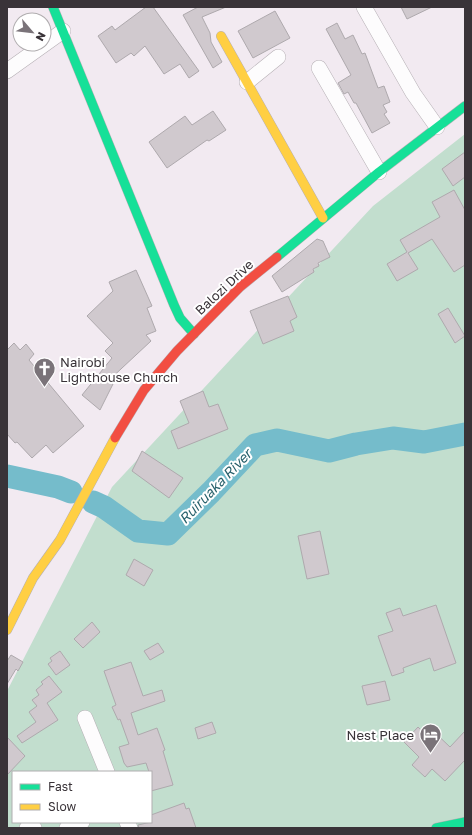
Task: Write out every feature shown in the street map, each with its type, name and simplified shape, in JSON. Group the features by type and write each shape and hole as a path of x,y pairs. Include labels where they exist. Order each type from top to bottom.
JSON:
{"street":[{"path":"53,7 174,305 180,318 194,334"},
{"path":"364,7 412,92 437,127"},
{"path":"7,71 63,31"},
{"path":"221,36 323,218"},
{"path":"247,82 278,57"},
{"path":"319,68 380,172"},
{"name":"Balozi Drive","path":"7,630 34,578 60,540 103,457 144,390 194,334 240,287 380,172 465,106"},
{"path":"86,718 107,771"},
{"path":"436,828 465,822"},
{"path":"68,828 80,823"},
{"path":"27,828 29,826 34,828"}],"green space":[{"path":"465,134 465,828 7,828 7,691 112,487 373,206"}],"building":[{"path":"146,7 153,7 199,71 189,78 180,64 164,74 145,46 134,56 131,53 116,63 98,36 112,26 115,30"},
{"path":"198,7 226,7 202,17 210,33 211,42 222,62 213,68 183,15"},
{"path":"401,7 432,7 407,19"},
{"path":"275,11 290,38 253,58 238,31"},
{"path":"337,23 345,39 353,35 362,54 365,53 378,88 384,86 390,102 383,105 387,112 384,114 390,123 372,133 356,103 354,103 348,92 344,94 338,83 351,75 326,29"},
{"path":"213,111 226,130 209,141 207,140 167,168 149,142 185,116 192,125"},
{"path":"465,152 465,177 453,186 442,169"},
{"path":"454,190 465,210 465,265 454,272 432,239 408,253 418,269 397,281 387,264 407,252 400,240 440,217 432,202"},
{"path":"317,239 323,241 330,257 318,263 319,266 313,269 314,272 282,292 272,276"},
{"path":"136,270 152,306 147,308 156,331 146,335 151,341 107,382 113,384 100,410 82,395 112,358 105,351 113,343 87,316 113,291 109,282"},
{"path":"288,296 297,317 290,321 294,331 263,344 250,311"},
{"path":"448,308 465,336 455,343 438,314"},
{"path":"14,343 20,350 26,344 34,354 29,360 84,426 53,453 46,445 32,458 7,434 7,350"},
{"path":"203,391 209,407 218,404 228,429 178,449 171,431 189,423 180,401"},
{"path":"142,451 183,478 169,498 132,471"},
{"path":"320,531 329,574 307,579 298,536"},
{"path":"134,559 153,570 144,586 126,575"},
{"path":"436,605 456,663 434,671 430,658 403,668 404,672 392,676 378,636 393,631 386,613 400,608 403,616"},
{"path":"92,622 100,632 83,648 74,639"},
{"path":"158,643 164,652 150,660 144,651"},
{"path":"60,651 70,665 56,675 48,664 52,661 50,658"},
{"path":"11,655 23,662 18,671 16,669 7,684 7,661"},
{"path":"131,662 143,696 162,690 165,701 131,713 138,735 157,728 165,750 163,751 173,785 152,791 152,771 149,771 146,763 127,767 124,763 119,747 129,744 120,719 118,720 112,707 116,705 104,671"},
{"path":"49,676 62,692 47,703 58,720 22,743 17,736 36,722 29,712 37,706 32,700 39,695 36,690 43,684 41,682"},
{"path":"385,681 390,700 367,705 362,686"},
{"path":"212,722 216,733 198,739 195,728"},
{"path":"418,727 423,732 429,727 450,747 465,731 465,760 445,781 432,769 425,777 412,765 419,757 404,742"},
{"path":"7,737 25,756 7,775"},
{"path":"184,803 186,809 189,808 196,828 139,828 138,825 152,823 152,815"}],"waterway":[{"name":"Ruiruaka River","path":"93,502 104,507 138,531 168,534 211,492 255,445 277,440 329,451 356,444 393,438 424,442 465,434"},
{"name":"Ruiruaka River","path":"7,476 58,487 71,492"}],"traffic: fast":[{"path":"53,7 174,305 180,318 194,334"},
{"path":"277,257 379,172 465,106"},
{"path":"436,828 465,822"}],"traffic: slow":[{"path":"221,36 323,218"},
{"path":"7,630 33,578 60,540 115,438"}],"traffic: jam":[{"path":"115,438 144,390 177,351 240,287 277,257"}],"place":[{"name":"Nairobi Lighthouse Church","path":"45,388"},
{"name":"Nest Place","path":"430,754"}]}
